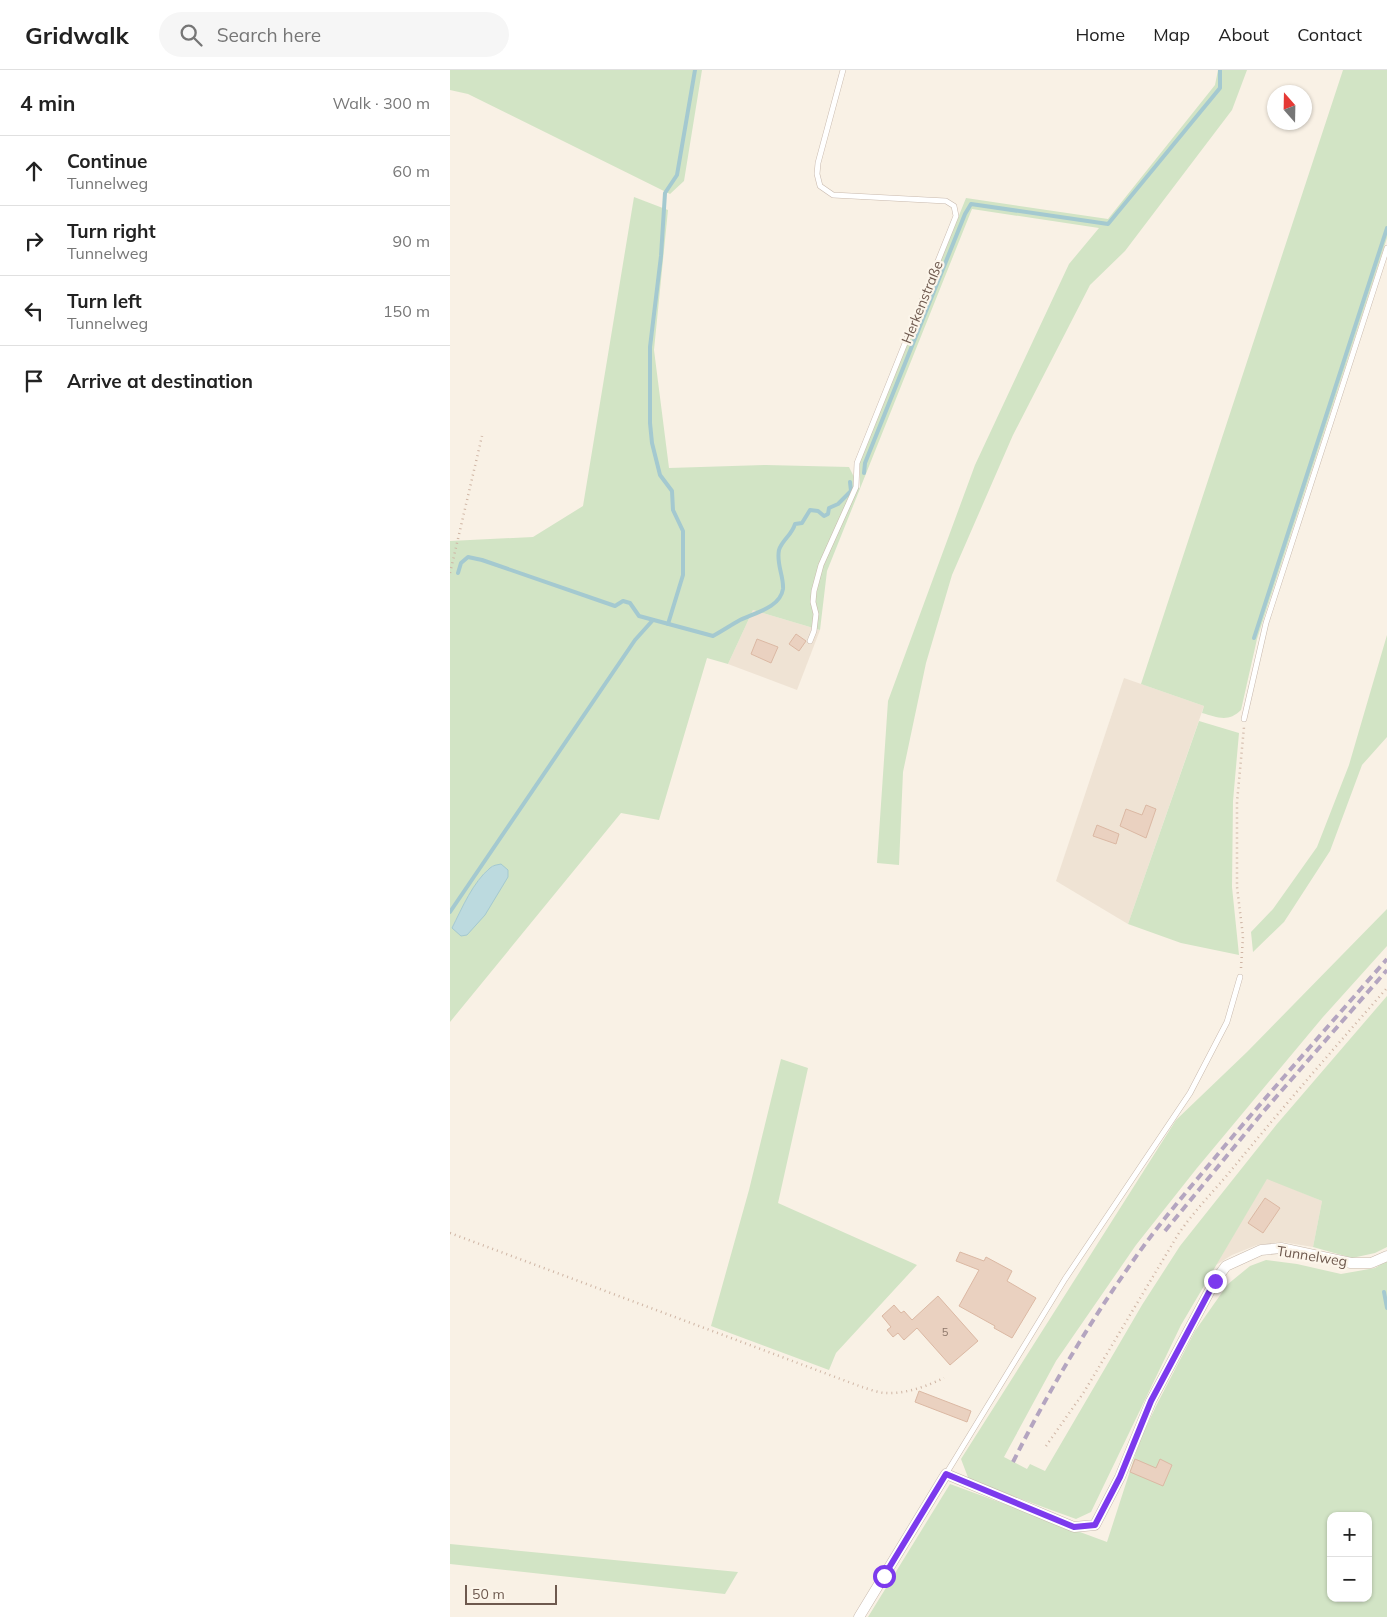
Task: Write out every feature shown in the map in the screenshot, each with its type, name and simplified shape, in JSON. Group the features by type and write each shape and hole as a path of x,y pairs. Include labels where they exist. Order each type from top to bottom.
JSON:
{"street":[{"name":"Tunnelweg","path":"946,1474 1074,1527 1095,1525 1120,1477 1151,1401 1215,1281 1226,1266 1261,1250 1281,1248 1351,1263 1371,1263 1387,1256"},
{"path":"859,1617 946,1474"}],"lane":[{"name":"Herkenstraße","path":"810,641 814,631 816,614 813,602 814,591 822,565 856,487 857,463 956,216 954,206 946,201 833,195 820,186 817,174 818,163 843,70"},
{"path":"1244,719 1266,623 1387,248"},
{"path":"946,1474 1065,1279 1190,1093 1227,1022 1240,978"}],"path":[{"path":"450,574 482,436"},
{"path":"1240,978 1243,936 1237,887 1237,802 1244,719"},
{"path":"1046,1446 1084,1392 1179,1233 1193,1213 1212,1194 1285,1104 1387,988"},
{"path":"450,1233 862,1387 885,1393 929,1385 944,1378"}],"shaded area":[{"path":"753,610 820,630 797,690 728,664"},
{"path":"1124,678 1204,706 1128,924 1056,881"},
{"path":"1267,1178 1322,1201 1313,1247 1282,1242 1257,1245 1232,1255 1216,1265"}],"green space":[{"path":"450,70 702,70 684,181 670,194 468,94 450,90"},
{"path":"1218,70 1247,70 1232,110 1125,251 1090,285 1013,435 952,575 926,663 903,772 899,865 877,863 888,701 975,465 1069,264 1099,228 972,209 860,489 860,462 966,198 1108,219 1215,85"},
{"path":"1343,70 1387,70 1387,238 1257,639 1241,710 1232,717 1222,718 1202,713 1204,706 1141,684"},
{"path":"634,197 668,210 654,350 669,468 766,465 849,467 860,489 827,571 820,630 753,610 728,664 707,658 659,820 621,813 450,1022 450,541 533,537 583,506","holes":["494,865 452,928 476,884"]},
{"path":"1387,635 1387,737 1362,765 1330,851 1284,922 1253,952 1251,932 1273,909 1317,847 1349,765"},
{"path":"1199,721 1239,733 1233,801 1232,887 1239,955 1181,943 1128,924"},
{"path":"1387,909 1387,946 1323,1017 1197,1168 1136,1245 1056,1361 1004,1457 1027,1469 1030,1464 1045,1471 1142,1305 1180,1246 1277,1124 1387,996 1387,1247 1375,1253 1352,1258 1313,1247 1322,1201 1267,1179 1181,1325 1091,1512 1076,1519 969,1480 961,1459 1176,1120 1247,1052"},
{"path":"781,1059 808,1068 778,1203 917,1265 836,1353 829,1370 711,1326 749,1190"},
{"path":"1266,1260 1297,1264 1341,1274 1375,1268 1387,1261 1387,1617 868,1617 950,1484 1107,1542 1140,1440 1195,1331 1228,1284 1250,1266"},
{"path":"450,1544 738,1572 725,1594 450,1564"}],"water":[{"path":"501,864 508,870 508,877 485,915 467,935 461,936 452,928 468,896 478,880 492,866"}],"building":[{"path":"796,634 806,641 799,651 789,644"},
{"path":"757,639 778,647 771,663 751,654"},
{"path":"1146,805 1156,809 1146,838 1120,826 1126,809 1142,815"},
{"path":"1097,825 1119,834 1116,844 1093,836"},
{"path":"1265,1198 1280,1208 1263,1233 1248,1223"},
{"path":"960,1252 984,1261 986,1257 1012,1271 1007,1281 1036,1298 1012,1338 959,1306 979,1270 956,1261"},
{"path":"938,1296 978,1341 950,1365 917,1328 904,1340 898,1333 893,1337 887,1330 891,1327 882,1316 894,1305 901,1313 904,1311 912,1320"},
{"path":"919,1391 971,1411 967,1422 915,1402"},
{"path":"1135,1459 1156,1468 1160,1459 1172,1465 1163,1486 1130,1472"}],"waterway":[{"path":"668,624 683,575 683,531 673,510 672,491 660,475 652,443 650,423 650,347 661,256 665,193 677,175 695,70"},
{"path":"864,473 865,463 965,214 971,204 1108,224 1220,88 1220,70"},
{"path":"1254,638 1387,228"},
{"path":"458,573 461,563 468,557 482,560 615,606 623,601 630,603 639,616 713,636 740,620 766,609 777,601 783,589 778,555 782,543 795,524 802,523 810,510 818,511 824,516 828,514 829,508 838,504 851,491 850,482"},
{"path":"450,912 635,640 653,620"},
{"path":"1384,1292 1387,1308"}],"railway":[{"path":"1013,1462 1072,1354 1122,1276 1150,1238 1243,1124 1387,959"},
{"path":"1165,1231 1263,1112 1387,970"}],"route":[{"path":"884,1576 946,1474 1074,1527 1095,1525 1120,1477 1151,1401 1215,1281"}]}
